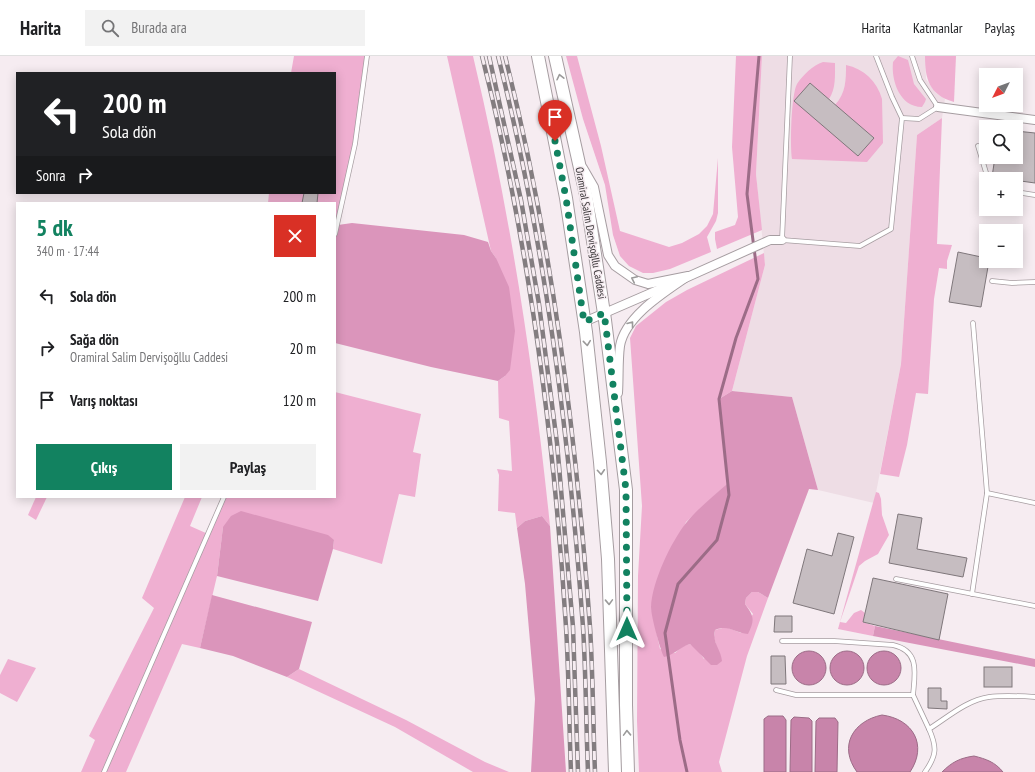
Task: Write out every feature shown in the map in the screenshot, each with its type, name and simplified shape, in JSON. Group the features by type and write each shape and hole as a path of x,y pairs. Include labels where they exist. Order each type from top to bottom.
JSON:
{"main road":[{"name":"Oramiral Salim Dervişoğllu Caddesi","path":"538,56 566,198 584,322 600,462 607,552 615,772"},
{"name":"Oramiral Salim Dervişoğllu Caddesi","path":"555,56 586,195 618,415 626,490 626,705 628,772"}],"street":[{"path":"938,106 1035,120"},
{"path":"578,159 594,187 608,255 615,266 635,280 648,284 688,276"},
{"path":"584,322 770,240 782,240"},
{"path":"618,415 620,346 624,335 630,325 649,305 688,276"}],"lane":[{"path":"336,230 355,144 367,56"},
{"path":"790,56 782,240 860,246 892,229 902,118 876,56"},
{"path":"902,118 919,119 938,106 920,80 912,56"},
{"path":"978,146 986,172"},
{"path":"1023,193 1035,195"},
{"path":"992,281 1012,283 1035,282"},
{"path":"972,594 987,493 973,323"},
{"path":"987,493 1035,503"},
{"path":"104,772 224,498"},
{"path":"896,579 1035,606"},
{"path":"782,641 834,641 893,645 902,647 908,652 914,663 914,695 934,740 935,753 925,772"},
{"path":"776,690 796,695 914,695"},
{"path":"930,729 964,706 980,699 1005,696 1035,697"}],"shaded area":[{"path":"294,56 367,56 361,109 338,225 336,224 336,202 268,202 269,194 336,194 336,72 291,72"},
{"path":"447,56 473,56 486,114 519,290 544,467 550,526 542,516 525,521 517,528 515,513 498,511 499,475 497,469 512,471 509,421 499,418 498,381 505,376 496,258 491,251"},
{"path":"566,56 577,56 601,146 620,231 669,247 682,243 699,234 707,226 713,214 718,158 718,213 716,221 707,237 711,252 670,269 653,273 643,273 629,266 620,256 613,235 605,185 583,119"},
{"path":"736,56 762,56 756,174 762,230 717,249 715,232 735,225 738,217 732,147"},
{"path":"762,56 925,56 926,79 936,93 945,99 942,118 917,135 901,364 874,503 818,490 792,397 732,391 765,265 756,174"},
{"path":"898,56 908,60 914,84 926,99 922,107 914,106 908,103 898,92 895,85 893,62"},
{"path":"925,56 956,56 954,102 939,95 930,85 926,72"},
{"path":"823,62 835,63 834,86 829,99 835,105 843,91 846,65 859,69 869,77 880,93 882,99 883,143 867,162 792,159 791,143 793,99 795,90 797,84 805,74 816,65"},
{"path":"942,118 937,244 952,245 947,261 947,269 939,268 934,299 928,394 916,393 907,445 899,477 880,474 901,364 917,135"},
{"path":"352,223 464,235 488,242 509,287 515,331 510,370 505,376 498,381 431,367 336,343 336,231 338,225"},
{"path":"764,253 765,265 732,391 719,399 728,483 686,522 651,607 660,649 675,653 683,646 690,644 697,649 704,659 716,644 714,638 715,630 726,627 741,633 753,614 745,604 746,598 752,592 758,592 768,598 747,656 719,762 722,772 639,772 637,721 638,576 642,506 630,338 636,326 666,302 687,290"},
{"path":"732,391 792,397 818,490 809,489 768,598 758,592 752,592 746,598 745,604 752,615 752,625 748,634 728,628 720,628 715,630 714,635 722,661 717,665 711,665 690,644 671,655 664,657 652,617 651,607 655,586 663,563 680,531 706,502 728,483 719,399"},
{"path":"336,392 421,414 413,452 421,454 415,497 399,494 382,564 333,549 334,540 223,527 217,576 200,648 182,644 126,772 81,772 95,740 89,736 154,608 142,598 185,498 202,498 190,526 208,534 224,498 336,498"},
{"path":"876,492 879,493 881,499 882,515 889,535 878,554 859,566 840,622 846,623 854,613 861,610 865,613 863,622 875,626 873,636 838,629"},
{"path":"36,498 47,498 36,520 28,515"},
{"path":"241,511 328,535 334,540 333,549 318,601 217,576 223,527 231,516"},
{"path":"542,516 550,526 566,772 531,772 535,699 525,584 517,528 525,521"},
{"path":"212,595 312,622 299,669 287,677 233,656 200,648"},
{"path":"875,626 1035,659 1035,667 873,636"},
{"path":"806,651 812,651 816,652 823,658 826,668 825,675 819,682 812,685 806,685 802,684 795,678 792,671 792,665 793,661 799,654"},
{"path":"844,651 850,651 854,652 861,658 864,668 863,675 857,682 850,685 844,685 840,684 833,678 830,671 830,665 831,661 837,654"},
{"path":"881,651 887,651 891,652 898,658 901,668 900,675 894,682 887,685 881,685 877,684 870,678 867,671 867,665 868,661 874,654"},
{"path":"8,659 36,668 17,702 0,693 0,675"},
{"path":"299,669 406,720 485,762 509,772 473,772 395,727 287,677"},
{"path":"882,715 893,717 902,722 914,735 918,752 910,772 857,772 851,762 849,744 856,729 872,718"},
{"path":"768,716 783,716 786,720 786,772 764,772 764,719"},
{"path":"794,717 809,718 812,721 812,772 790,772 791,720"},
{"path":"819,718 835,718 838,722 837,772 815,772 816,721"},
{"path":"974,756 990,761 1003,772 942,772 956,761"}],"building":[{"path":"810,83 874,138 858,156 794,101"},
{"path":"1023,132 1035,133 1035,183 1023,181 1023,172 993,172 994,164 1023,164"},
{"path":"304,194 318,194 317,202 302,202"},
{"path":"958,252 979,256 979,268 988,268 981,307 949,302"},
{"path":"898,514 922,518 917,549 967,558 963,577 889,563"},
{"path":"838,533 854,537 834,614 793,603 807,549 832,556"},
{"path":"873,578 948,594 939,640 863,622"},
{"path":"775,616 792,616 792,632 774,632"},
{"path":"771,656 785,656 786,684 771,684"},
{"path":"984,667 1012,667 1012,687 984,687"},
{"path":"928,688 941,688 941,701 947,701 947,709 928,708"}],"waterway":[{"path":"687,772 680,740 665,633 678,584 717,540 729,495 719,399 736,338 758,279 747,194 759,56"}],"railway":[{"path":"482,56 499,126 513,197 526,268 547,411 561,555 566,627 571,772"},
{"path":"489,56 521,200 539,304 557,443 573,627 578,772"},
{"path":"498,56 515,126 529,197 553,339 570,483 583,627 588,772"},
{"path":"505,56 522,126 536,197 560,339 577,483 590,627 595,772"}],"route":[{"path":"555,141 566,198 584,322 604,313 626,490 628,538 627,629"}]}
